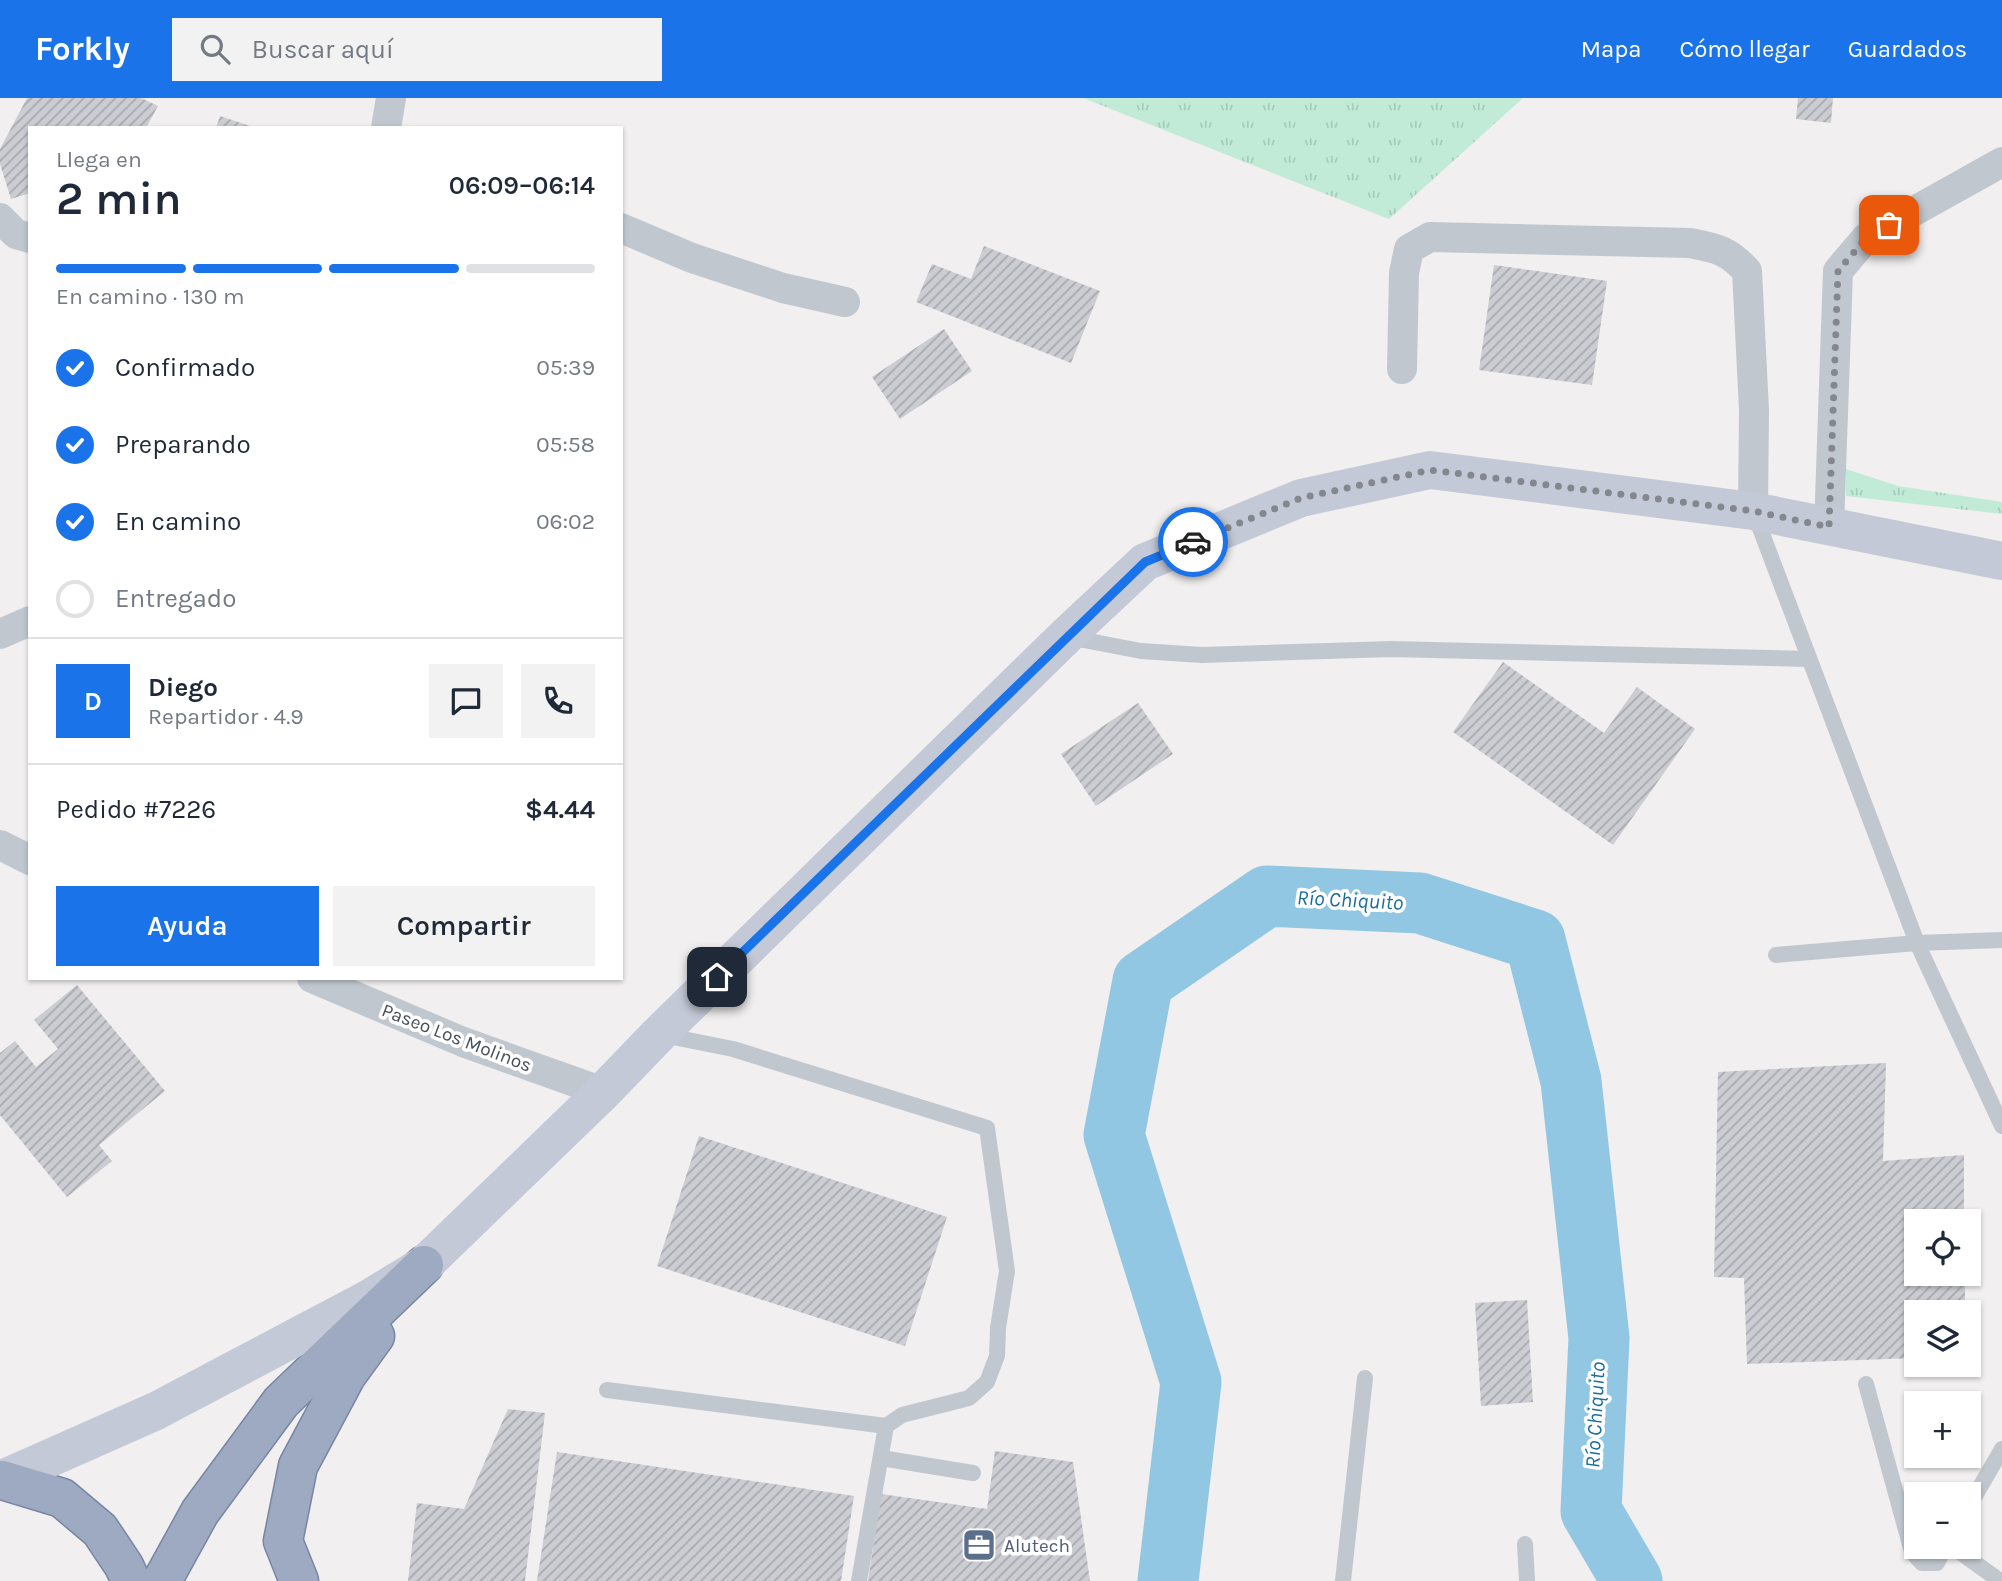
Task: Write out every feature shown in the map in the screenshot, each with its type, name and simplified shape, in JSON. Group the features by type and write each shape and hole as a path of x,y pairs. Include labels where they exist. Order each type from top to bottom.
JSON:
{"highway":[{"path":"162,1581 200,1512 281,1402 424,1265"},
{"path":"299,1581 283,1541 298,1466 346,1376 424,1265"},
{"path":"1,1480 62,1498 100,1530 131,1581"}],"main road":[{"path":"1,1480 156,1411 368,1299 424,1265 1066,636 1145,562 1301,498 1430,470 1753,511 2002,561"}],"street":[{"path":"386,126 391,98"},
{"path":"1829,527 1838,271 1866,238 2002,162"},
{"path":"0,218 16,233 28,237"},
{"path":"623,229 692,258 783,288 845,302"},
{"path":"1402,369 1404,274 1409,249 1430,237 1690,243 1717,248 1734,257 1746,271 1754,410 1753,511"},
{"path":"0,634 28,622"},
{"path":"0,845 28,859"},
{"name":"Paseo Los Molinos","path":"317,980 463,1042 603,1092"}],"lane":[{"path":"1753,511 1917,943 2002,1126"},
{"path":"1066,636 1142,651 1202,655 1391,649 1809,659"},
{"path":"1776,955 1917,943 2002,940"},
{"path":"607,1390 886,1426 902,1415 969,1398 987,1382 996,1356 1007,1271 987,1128 733,1049 659,1034"},
{"path":"1342,1581 1365,1378"},
{"path":"1866,1384 1904,1523"},
{"path":"859,1581 886,1426"},
{"path":"1981,1485 2002,1449"},
{"path":"881,1458 973,1473"},
{"path":"1525,1544 1527,1581"},
{"path":"1918,1559 1922,1563 1937,1563 1939,1559"},
{"path":"1970,1559 2000,1581"}],"green space":[{"path":"1083,98 1523,98 1389,219"},
{"path":"1846,469 1898,486 2002,502 2002,514 1846,496"}],"building":[{"path":"27,98 141,98 158,106 147,126 28,126 28,194 11,199 0,164 0,149"},
{"path":"1798,98 1833,98 1831,123 1796,119"},
{"path":"220,116 250,126 217,126"},
{"path":"984,246 1100,291 1071,363 916,302 932,264 971,279"},
{"path":"1494,265 1607,281 1592,385 1479,370"},
{"path":"944,329 972,371 900,419 872,377"},
{"path":"1503,662 1604,733 1637,687 1695,729 1613,845 1453,732"},
{"path":"1138,703 1173,754 1096,806 1061,754"},
{"path":"77,985 165,1091 99,1145 112,1161 67,1197 0,1115 0,1053 15,1041 36,1067 58,1049 34,1020"},
{"path":"1886,1063 1883,1161 1964,1155 1964,1209 1904,1209 1904,1286 1965,1286 1965,1300 1904,1300 1904,1358 1747,1364 1744,1278 1714,1277 1718,1072"},
{"path":"699,1136 947,1217 905,1346 657,1266"},
{"path":"1527,1300 1533,1402 1481,1406 1475,1303"},
{"path":"508,1409 545,1413 525,1581 408,1581 417,1503 464,1509"},
{"name":"Alutech","path":"995,1451 1073,1462 1090,1581 868,1581 881,1494 987,1509"},
{"path":"557,1452 854,1496 841,1581 537,1581"}],"waterway":[{"name":"Río Chiquito","path":"1168,1581 1191,1382 1114,1135 1143,981 1267,896 1420,903 1535,940 1571,1081 1599,1338 1591,1511 1632,1581"}],"way so far":[{"path":"1193,542 1301,498 1430,470 1753,511 1829,527 1838,271 1866,238 1889,225"}],"place":[{"name":"Alutech","path":"979,1545"}],"route":[{"path":"717,977 1145,562 1193,542"}]}
